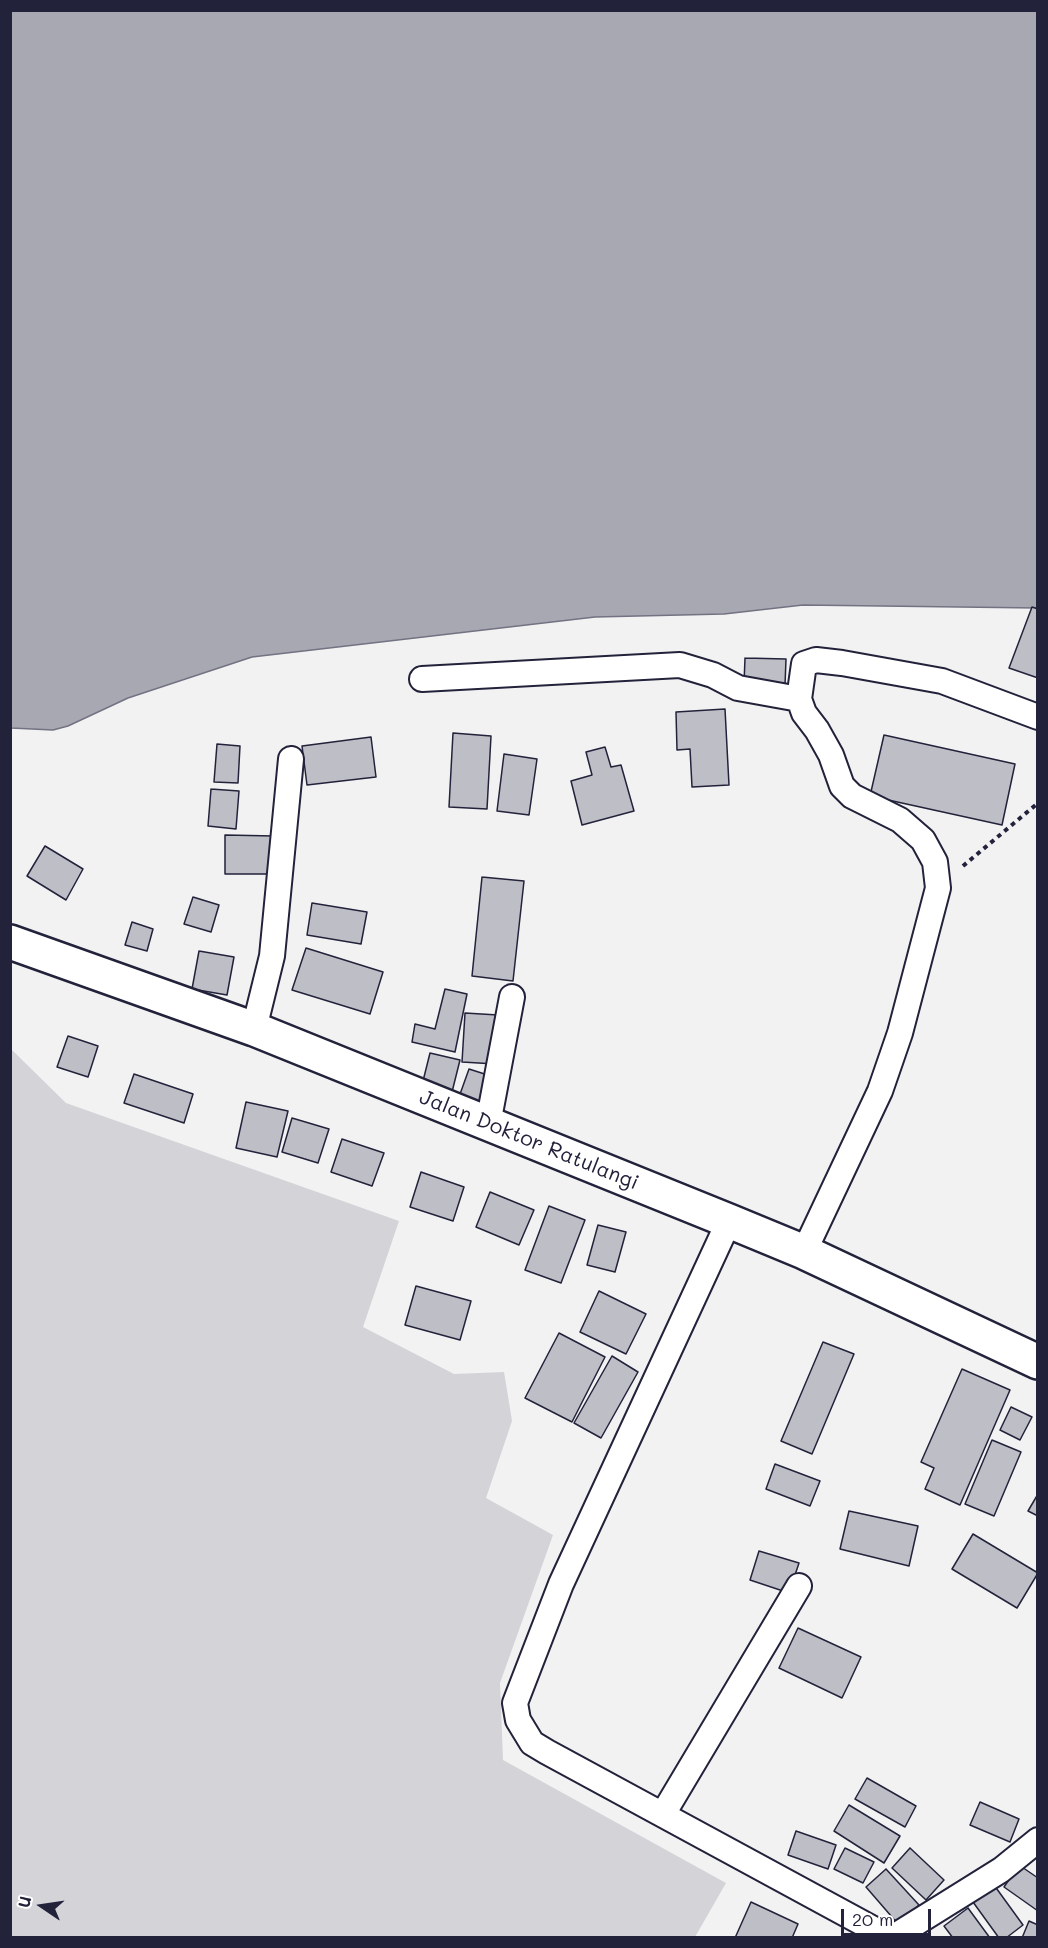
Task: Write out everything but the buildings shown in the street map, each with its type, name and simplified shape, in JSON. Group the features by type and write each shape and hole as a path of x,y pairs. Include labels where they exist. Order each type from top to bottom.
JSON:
{"highway":[{"name":"Jalan Doktor Ratulangi","path":"10,942 254,1029 729,1221 804,1252 1038,1362"}],"street":[{"path":"804,1252 880,1091 900,1034 938,888 935,862 923,840 900,820 852,796 842,786 831,755 818,730 804,712 799,699 804,664 816,660 942,681 1038,717"},
{"path":"422,679 680,665 713,675 738,688 799,699"},
{"path":"254,1029 272,956 291,759"},
{"path":"488,1124 512,997"},
{"path":"729,1221 561,1584 515,1703 518,1720 532,1743 891,1938 1001,1870 1038,1840"},
{"path":"663,1814 799,1586"}],"path":[{"path":"938,888 1038,803"}],"shaded area":[{"path":"10,11 1037,11 1037,608 803,605 724,614 595,617 252,657 128,698 68,726 53,730 11,728"},
{"path":"11,1049 66,1103 399,1221 363,1327 454,1374 504,1372 512,1421 486,1498 553,1535 500,1683 503,1760 726,1883 695,1937 11,1937"}]}
